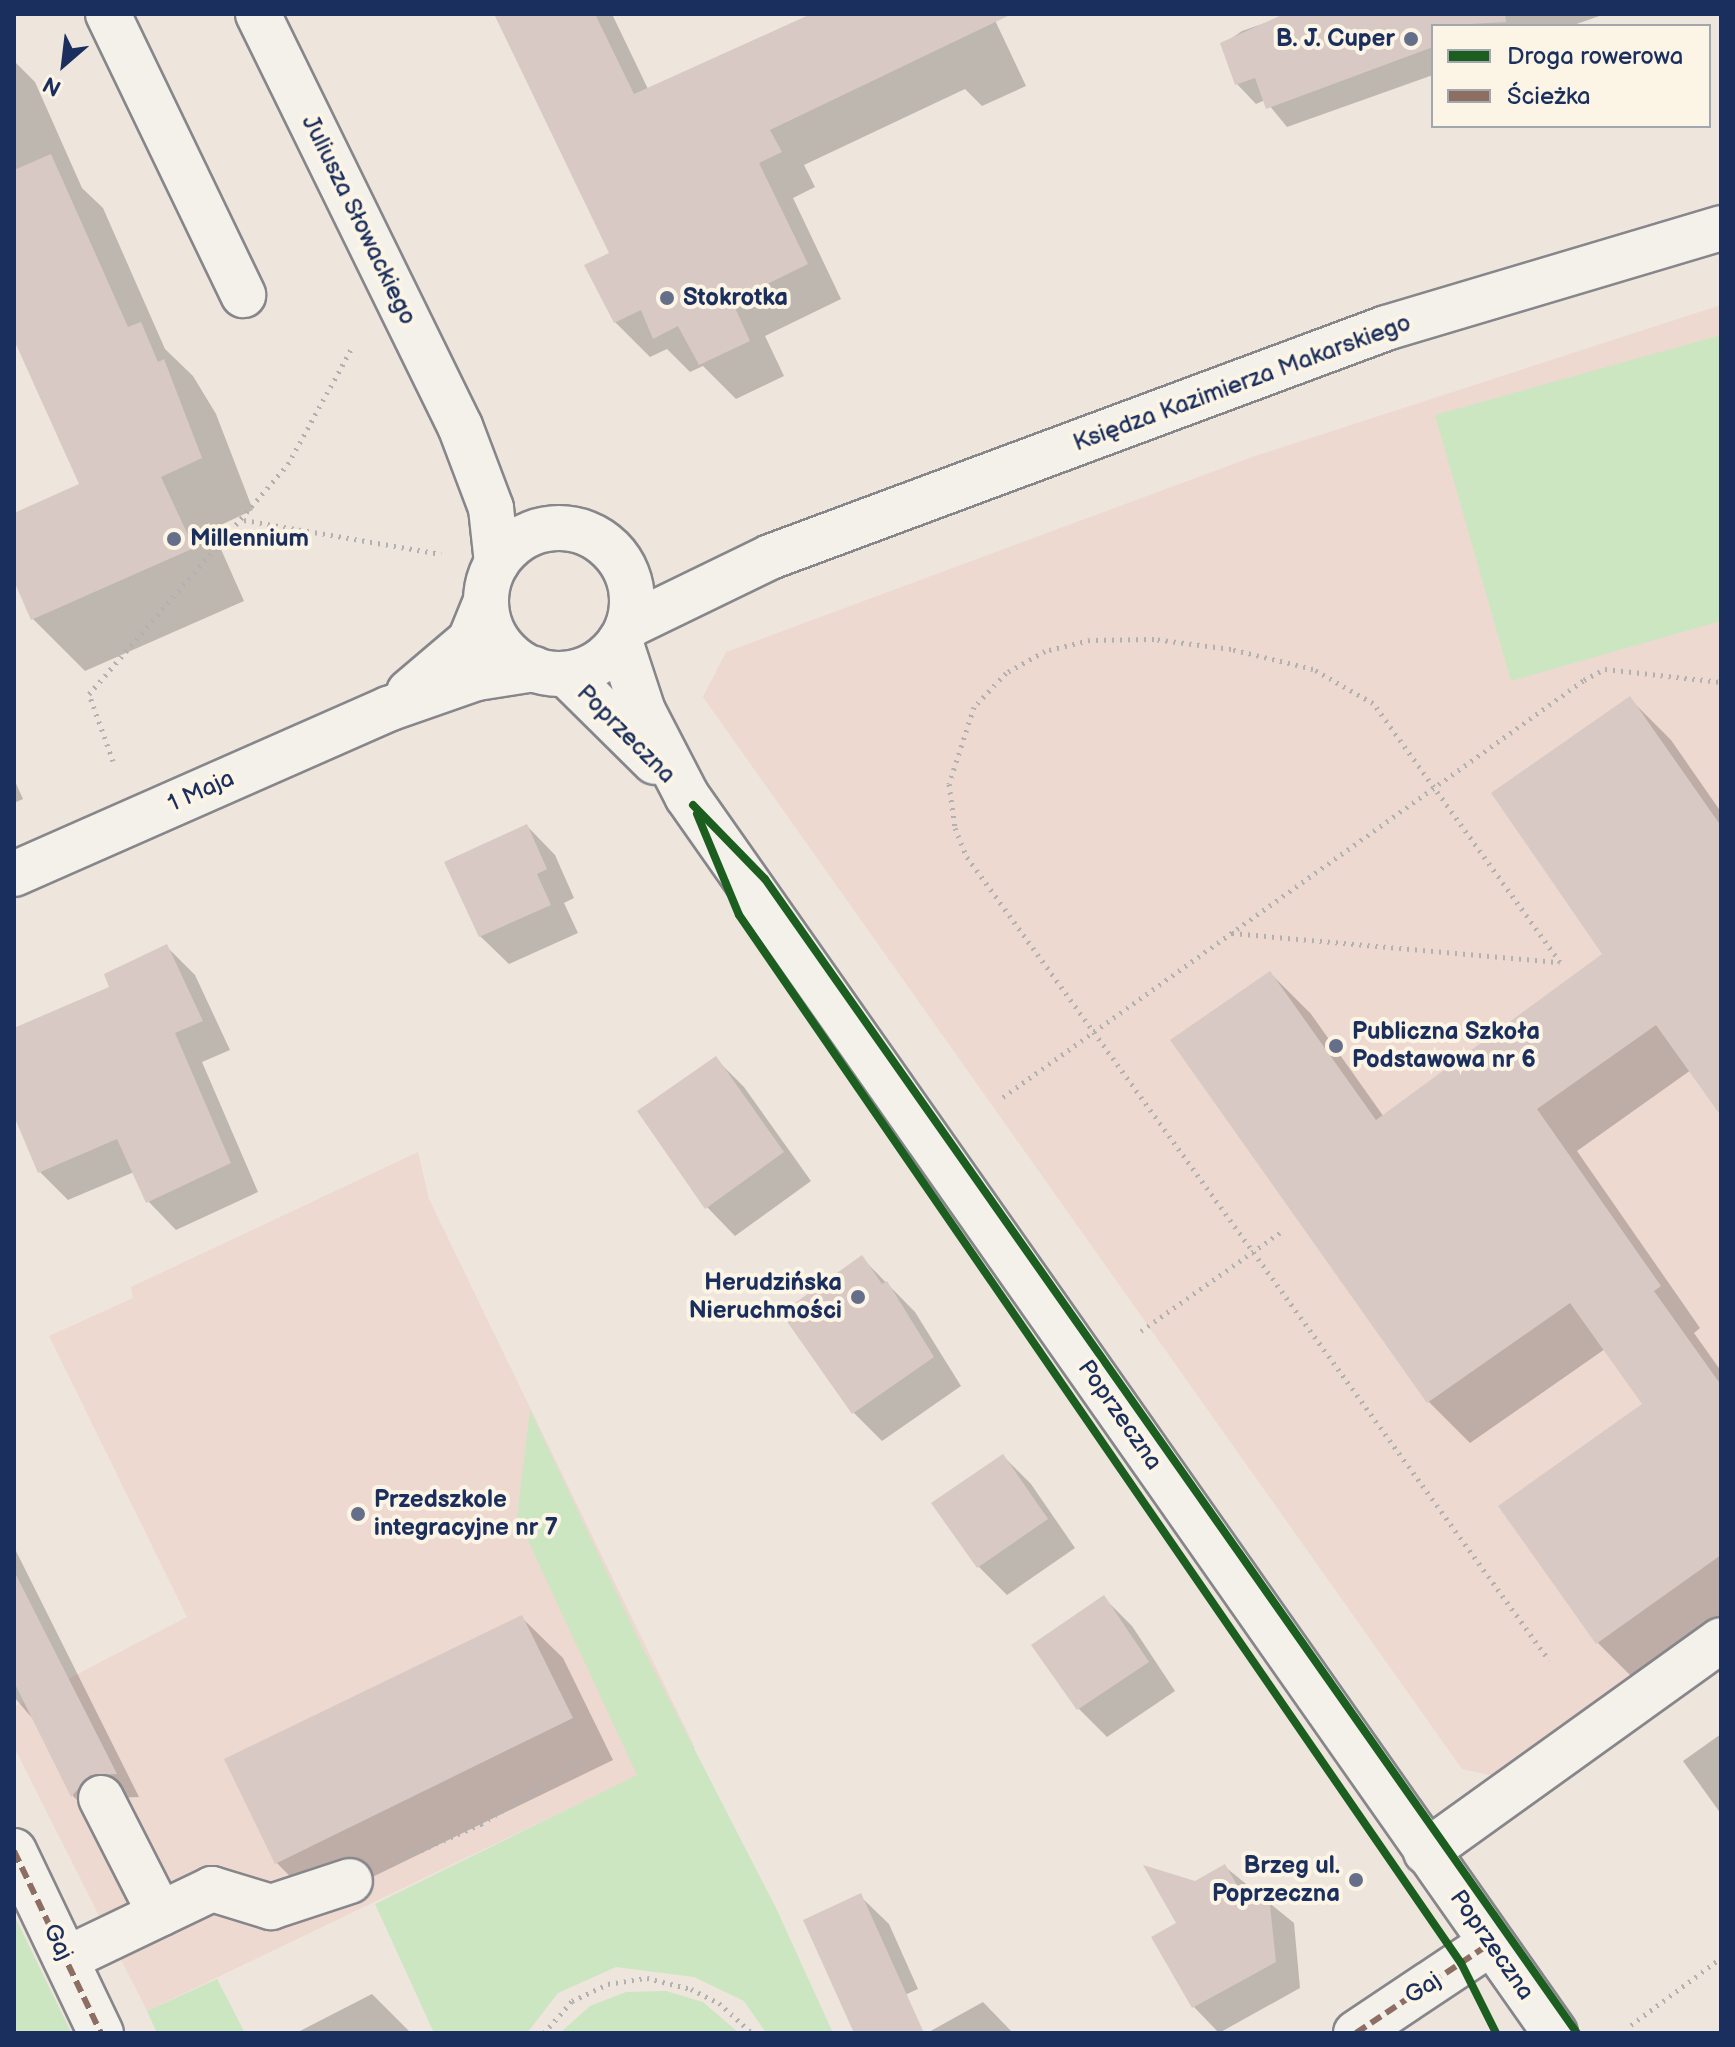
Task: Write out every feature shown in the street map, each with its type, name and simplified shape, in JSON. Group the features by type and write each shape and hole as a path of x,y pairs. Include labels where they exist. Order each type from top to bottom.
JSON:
{"street":[{"path":"108,14 243,295"},
{"name":"Juliusza Słowackiego","path":"258,14 460,426 491,508 491,582"},
{"name":"Księdza Kazimierza Makarskiego","path":"624,633 770,557 1386,328 1721,228"},
{"name":"Juliusza Słowackiego","path":"460,426 515,494 556,528"},
{"path":"556,528 601,541 622,563 632,593 624,633 597,663 550,672 498,640 491,582 526,536 556,528"},
{"name":"Księdza Kazimierza Makarskiego","path":"622,563 673,573 770,557"},
{"name":"1 Maja","path":"388,709 470,640 491,582"},
{"name":"Poprzeczna","path":"624,633 643,711 687,796 1555,2033"},
{"name":"1 Maja","path":"14,874 388,709 477,678 550,672"},
{"name":"Poprzeczna","path":"550,672 687,796"},
{"path":"1426,1852 1721,1640"},
{"path":"101,1798 160,1914"},
{"name":"Gaj","path":"14,1851 101,2033"},
{"path":"66,1959 212,1889 271,1907 350,1881"},
{"name":"Gaj","path":"1357,2033 1491,1943"}],"path":[{"path":"113,761 89,694 244,520 288,464 353,346"},
{"path":"244,520 454,556"},
{"path":"1232,933 1560,962 1431,789 1373,703 1313,669 1231,649 1138,640 1090,640 1045,651 1006,673 974,707 949,784 955,828 967,857 1256,1249 1549,1660"},
{"path":"1003,1097 1431,789 1605,669 1721,682"},
{"path":"1141,1331 1281,1232"},
{"path":"350,1881 481,1824 586,1758"},
{"path":"1631,2025 1721,1958"},
{"path":"544,2033 572,2001 608,1984 647,1978 691,1989 719,2003 752,2033"}],"shaded area":[{"name":"Publiczna Szkoła Podstawowa nr 6","path":"1721,305 1721,1620 1498,1777 1462,1769 703,697 726,652 1255,456"},
{"name":"Przedszkole integracyjne nr 7","path":"418,1152 429,1199 695,1748 147,2011 14,1747 14,1707 187,1617 49,1336 133,1298 131,1287"}],"green space":[{"path":"1721,335 1721,621 1511,681 1435,415"},
{"path":"530,1410 644,1651 776,1908 833,2033 766,2033 744,2001 694,1977 616,1967 558,1993 527,2033 434,2033 375,1904 637,1775 517,1517"},
{"path":"14,1915 68,2026 71,2033 14,2033"},
{"path":"217,1979 245,2033 157,2033 147,2011"},
{"path":"666,1991 703,2002 739,2033 560,2033 590,2006 626,1992"}],"building":[{"path":"494,14 595,14 634,94 811,14 1012,14 770,130 782,152 759,163 808,264 732,301 750,341 699,365 678,326 653,339 641,310 614,323 584,265 609,253"},
{"path":"1284,14 1505,14 1506,22 1431,24 1431,48 1266,109 1255,78 1235,85 1220,43"},
{"path":"51,154 128,327 141,322 158,362 164,359 202,458 161,477 194,548 31,620 14,581 14,513 79,484 14,340 14,170"},
{"path":"1630,696 1721,826 1721,1116 1656,1025 1537,1109 1661,1286 1654,1291 1721,1385 1721,1555 1596,1644 1498,1506 1642,1404 1570,1303 1427,1403 1170,1040 1270,971 1376,1120 1602,954 1491,793"},
{"path":"527,824 547,869 537,874 551,905 479,937 444,862"},
{"path":"167,944 203,1021 175,1033 231,1163 146,1203 117,1139 38,1173 14,1116 14,1028 109,987 104,974"},
{"path":"716,1056 784,1152 705,1209 637,1111"},
{"path":"862,1255 882,1284 887,1281 934,1357 852,1414 781,1313"},
{"path":"1003,1454 1048,1519 977,1568 931,1503"},
{"path":"14,1571 117,1774 90,1775 71,1797 14,1682"},
{"path":"1104,1595 1149,1662 1077,1710 1031,1645"},
{"path":"522,1615 573,1718 275,1864 224,1759"},
{"path":"1225,1864 1237,1885 1269,1896 1276,1962 1192,2008 1151,1937 1176,1923 1143,1865 1195,1881"},
{"path":"861,1893 924,2033 854,2033 803,1920"}],"marked path":[{"path":"14,1851 101,2033"},
{"path":"1356,2033 1491,1943"}],"cycle path":[{"path":"693,805 765,879 1577,2033"},
{"path":"697,814 739,915 1461,1963 1496,2033"}],"place":[{"name":"B. J. Cuper","path":"1411,39"},
{"name":"Stokrotka","path":"667,298"},
{"name":"Millennium","path":"174,539"},
{"name":"Publiczna Szkoła Podstawowa nr 6","path":"1336,1046"},
{"name":"Herudzińska Nieruchmości","path":"858,1297"},
{"name":"Przedszkole integracyjne nr 7","path":"358,1514"},
{"name":"Brzeg ul. Poprzeczna","path":"1356,1880"}]}
